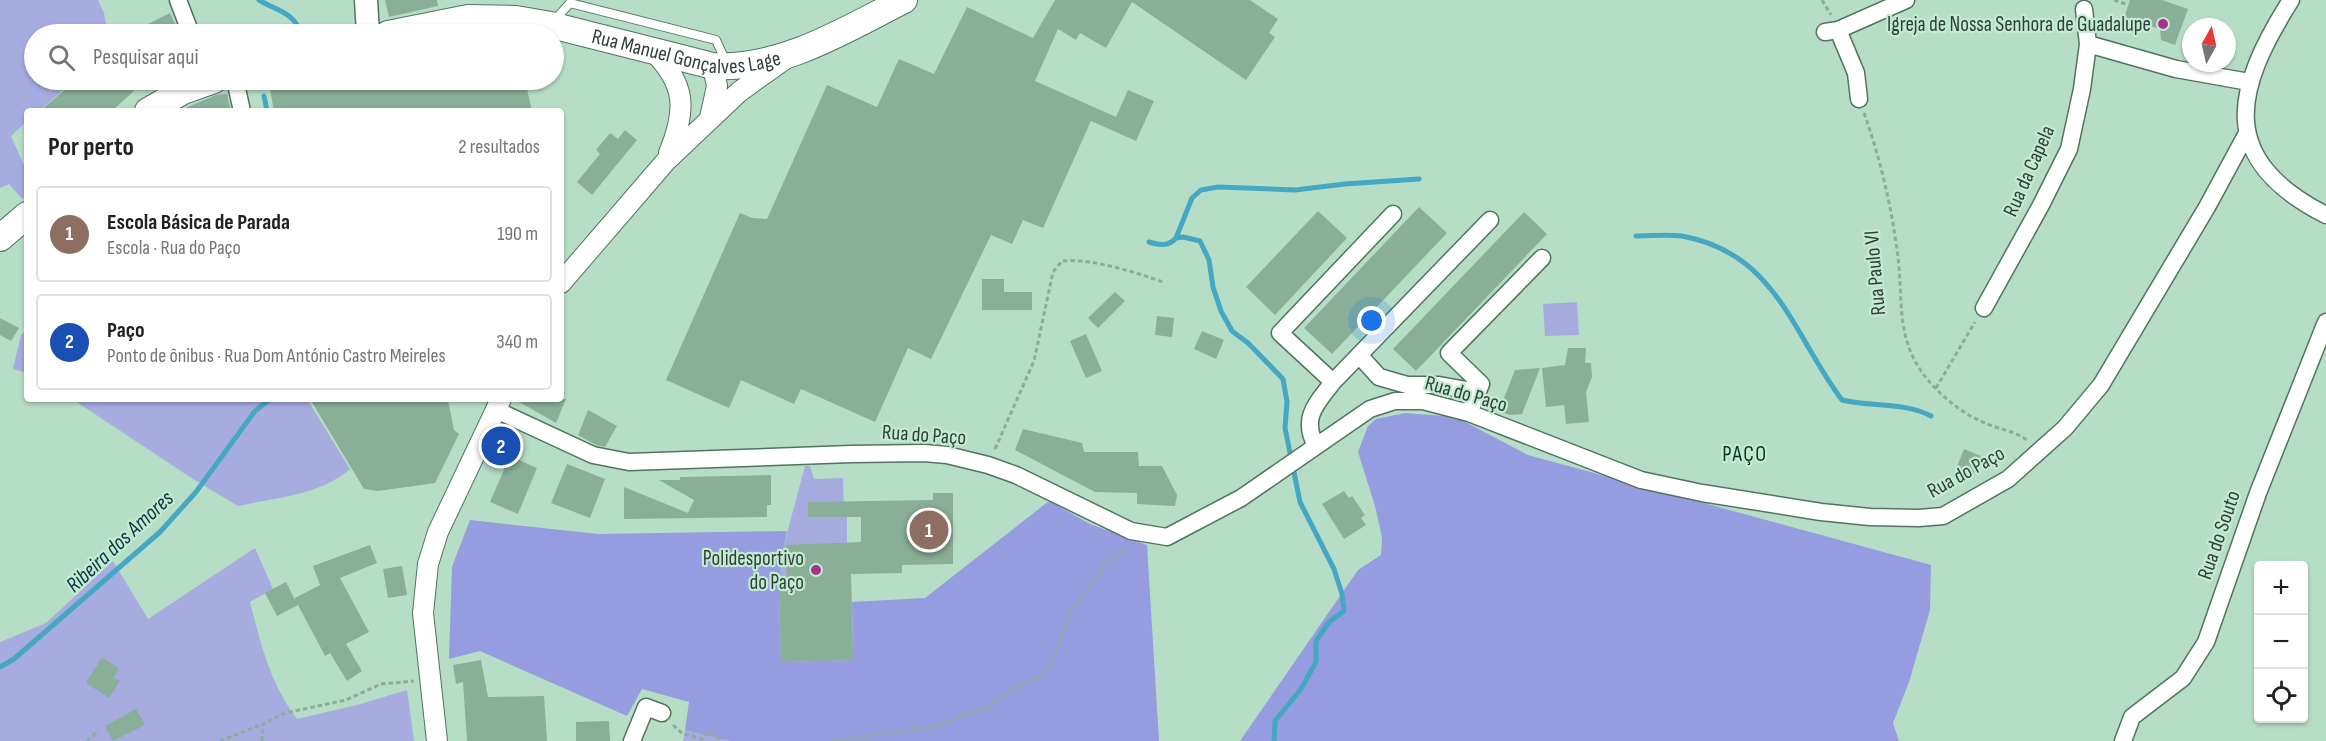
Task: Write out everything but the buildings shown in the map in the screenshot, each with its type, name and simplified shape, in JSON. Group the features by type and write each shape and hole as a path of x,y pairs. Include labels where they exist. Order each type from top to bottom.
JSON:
{"main road":[{"path":"366,0 367,24"},
{"name":"Rua Manuel Gonçalves Lage","path":"564,28 721,67 768,62 792,54 904,0"},
{"name":"Rua Manuel Gonçalves Lage","path":"438,24 468,18 516,19 545,24"},
{"path":"153,108 185,90"},
{"path":"0,238 24,218"}],"street":[{"path":"178,0 187,24"},
{"path":"1859,99 1856,73 1832,31 1906,0"},
{"path":"2291,0 2272,30 2249,82 2244,108 2246,135 2265,169 2280,186 2303,204 2326,215"},
{"name":"Rua da Capela","path":"1984,308 2069,149 2082,89 2088,44 2084,9"},
{"path":"2088,44 2176,69 2249,82"},
{"path":"652,50 674,75 680,98 681,121 666,161"},
{"path":"564,280 666,161 739,92 792,54"},
{"path":"710,118 721,67"},
{"path":"237,90 241,108"},
{"name":"Rua do Paço","path":"499,405 592,455 611,460 629,462 924,453 947,455 988,465 1016,475 1131,531 1167,537 1241,498 1370,409 1395,401 1423,401 1469,413 1641,480 1821,512 1870,517 1943,516 2008,478 2065,428 2101,385 2185,246 2246,135"},
{"path":"1333,382 1280,333 1393,214"},
{"path":"1316,447 1310,435 1309,421 1312,410 1333,382 1490,220"},
{"path":"1469,413 1482,384 1449,353 1542,258"},
{"name":"Rua do Souto","path":"2123,741 2133,717 2183,678 2206,642 2258,493 2326,322"},
{"path":"1359,355 1379,377 1407,385 1439,385 1478,392"},
{"path":"437,741 423,613 428,564 438,532 499,405"},
{"path":"632,741 646,707 662,713"}],"lane":[{"path":"552,24 570,3 716,40 721,67"}],"path":[{"path":"2114,0 2128,5"},
{"name":"Rua Paulo VI","path":"1859,99 1869,128 1892,217 1900,267 1900,311 1906,345 1917,365 1936,388 1959,408 1982,422 2023,436 2041,450"},
{"path":"988,465 1034,361 1053,272 1062,261 1077,259 1163,282"},
{"path":"1936,388 1984,308"},
{"path":"831,741 938,726 985,708 1022,684 1044,675 1056,654 1069,614 1089,586 1107,563 1149,535"},
{"path":"220,741 285,713 346,700 381,684 430,679"},
{"path":"662,713 682,734 702,739 712,732 721,741"},
{"path":"262,741 263,724"},
{"path":"87,741 99,730"}],"shaded area":[{"path":"0,0 98,0 106,24 24,24 24,90 63,90 42,108 24,108 24,124 11,136 24,165 24,197 22,199 9,184 0,188"},
{"path":"1577,302 1579,335 1545,336 1543,304"},
{"path":"24,332 24,372 13,369 21,335"},
{"path":"77,402 309,402 350,469 325,485 311,490 238,506"},
{"path":"1405,413 1456,417 1528,455 1931,565 1930,610 1909,682 1893,723 1899,741 1240,741 1358,570 1381,555 1382,537 1358,452 1368,426 1376,419"},
{"name":"Polidesportivo do Paço","path":"805,466 810,466 814,479 843,478 844,516 847,517 847,543 850,543 853,660 781,662 779,588 782,552"},
{"path":"1049,501 1090,524 1147,545 1159,741 730,741 685,730 689,702 642,689 627,716 480,651 449,659 452,567 470,520 598,534 787,531 780,580 781,662 853,660 852,602 925,598"},
{"path":"255,548 273,589 250,602 273,677 297,719 407,690 414,741 0,741 0,642 46,623 113,561 148,619"},
{"path":"685,730 730,741 683,741"}],"waterway":[{"name":"Ribeira dos Amores","path":"259,0 284,12 296,24"},
{"name":"Ribeira dos Amores","path":"264,96 266,108"},
{"path":"1149,242 1167,244 1173,241 1192,198 1201,190 1218,187 1295,190 1419,179"},
{"path":"1636,236 1682,236 1714,245 1740,259 1761,278 1778,299 1842,400 1899,407 1931,416"},
{"path":"1176,238 1183,237 1200,241 1209,260 1213,287 1221,311 1232,331 1248,343 1283,379 1287,402 1285,428 1300,502 1334,569 1342,594 1344,611 1329,622 1316,641 1316,662 1301,689 1275,721 1274,741"},
{"name":"Ribeira dos Amores","path":"0,667 14,659 160,532 196,492 255,411 266,402"}],"place":[{"name":"Igreja de Nossa Senhora de Guadalupe","path":"2163,24"},
{"name":"Paço","path":"501,446"},
{"name":"Escola Básica de Parada","path":"929,530"},
{"name":"Polidesportivo do Paço","path":"816,570"}],"district":[{"name":"PAÇO","path":"1745,454"}]}
